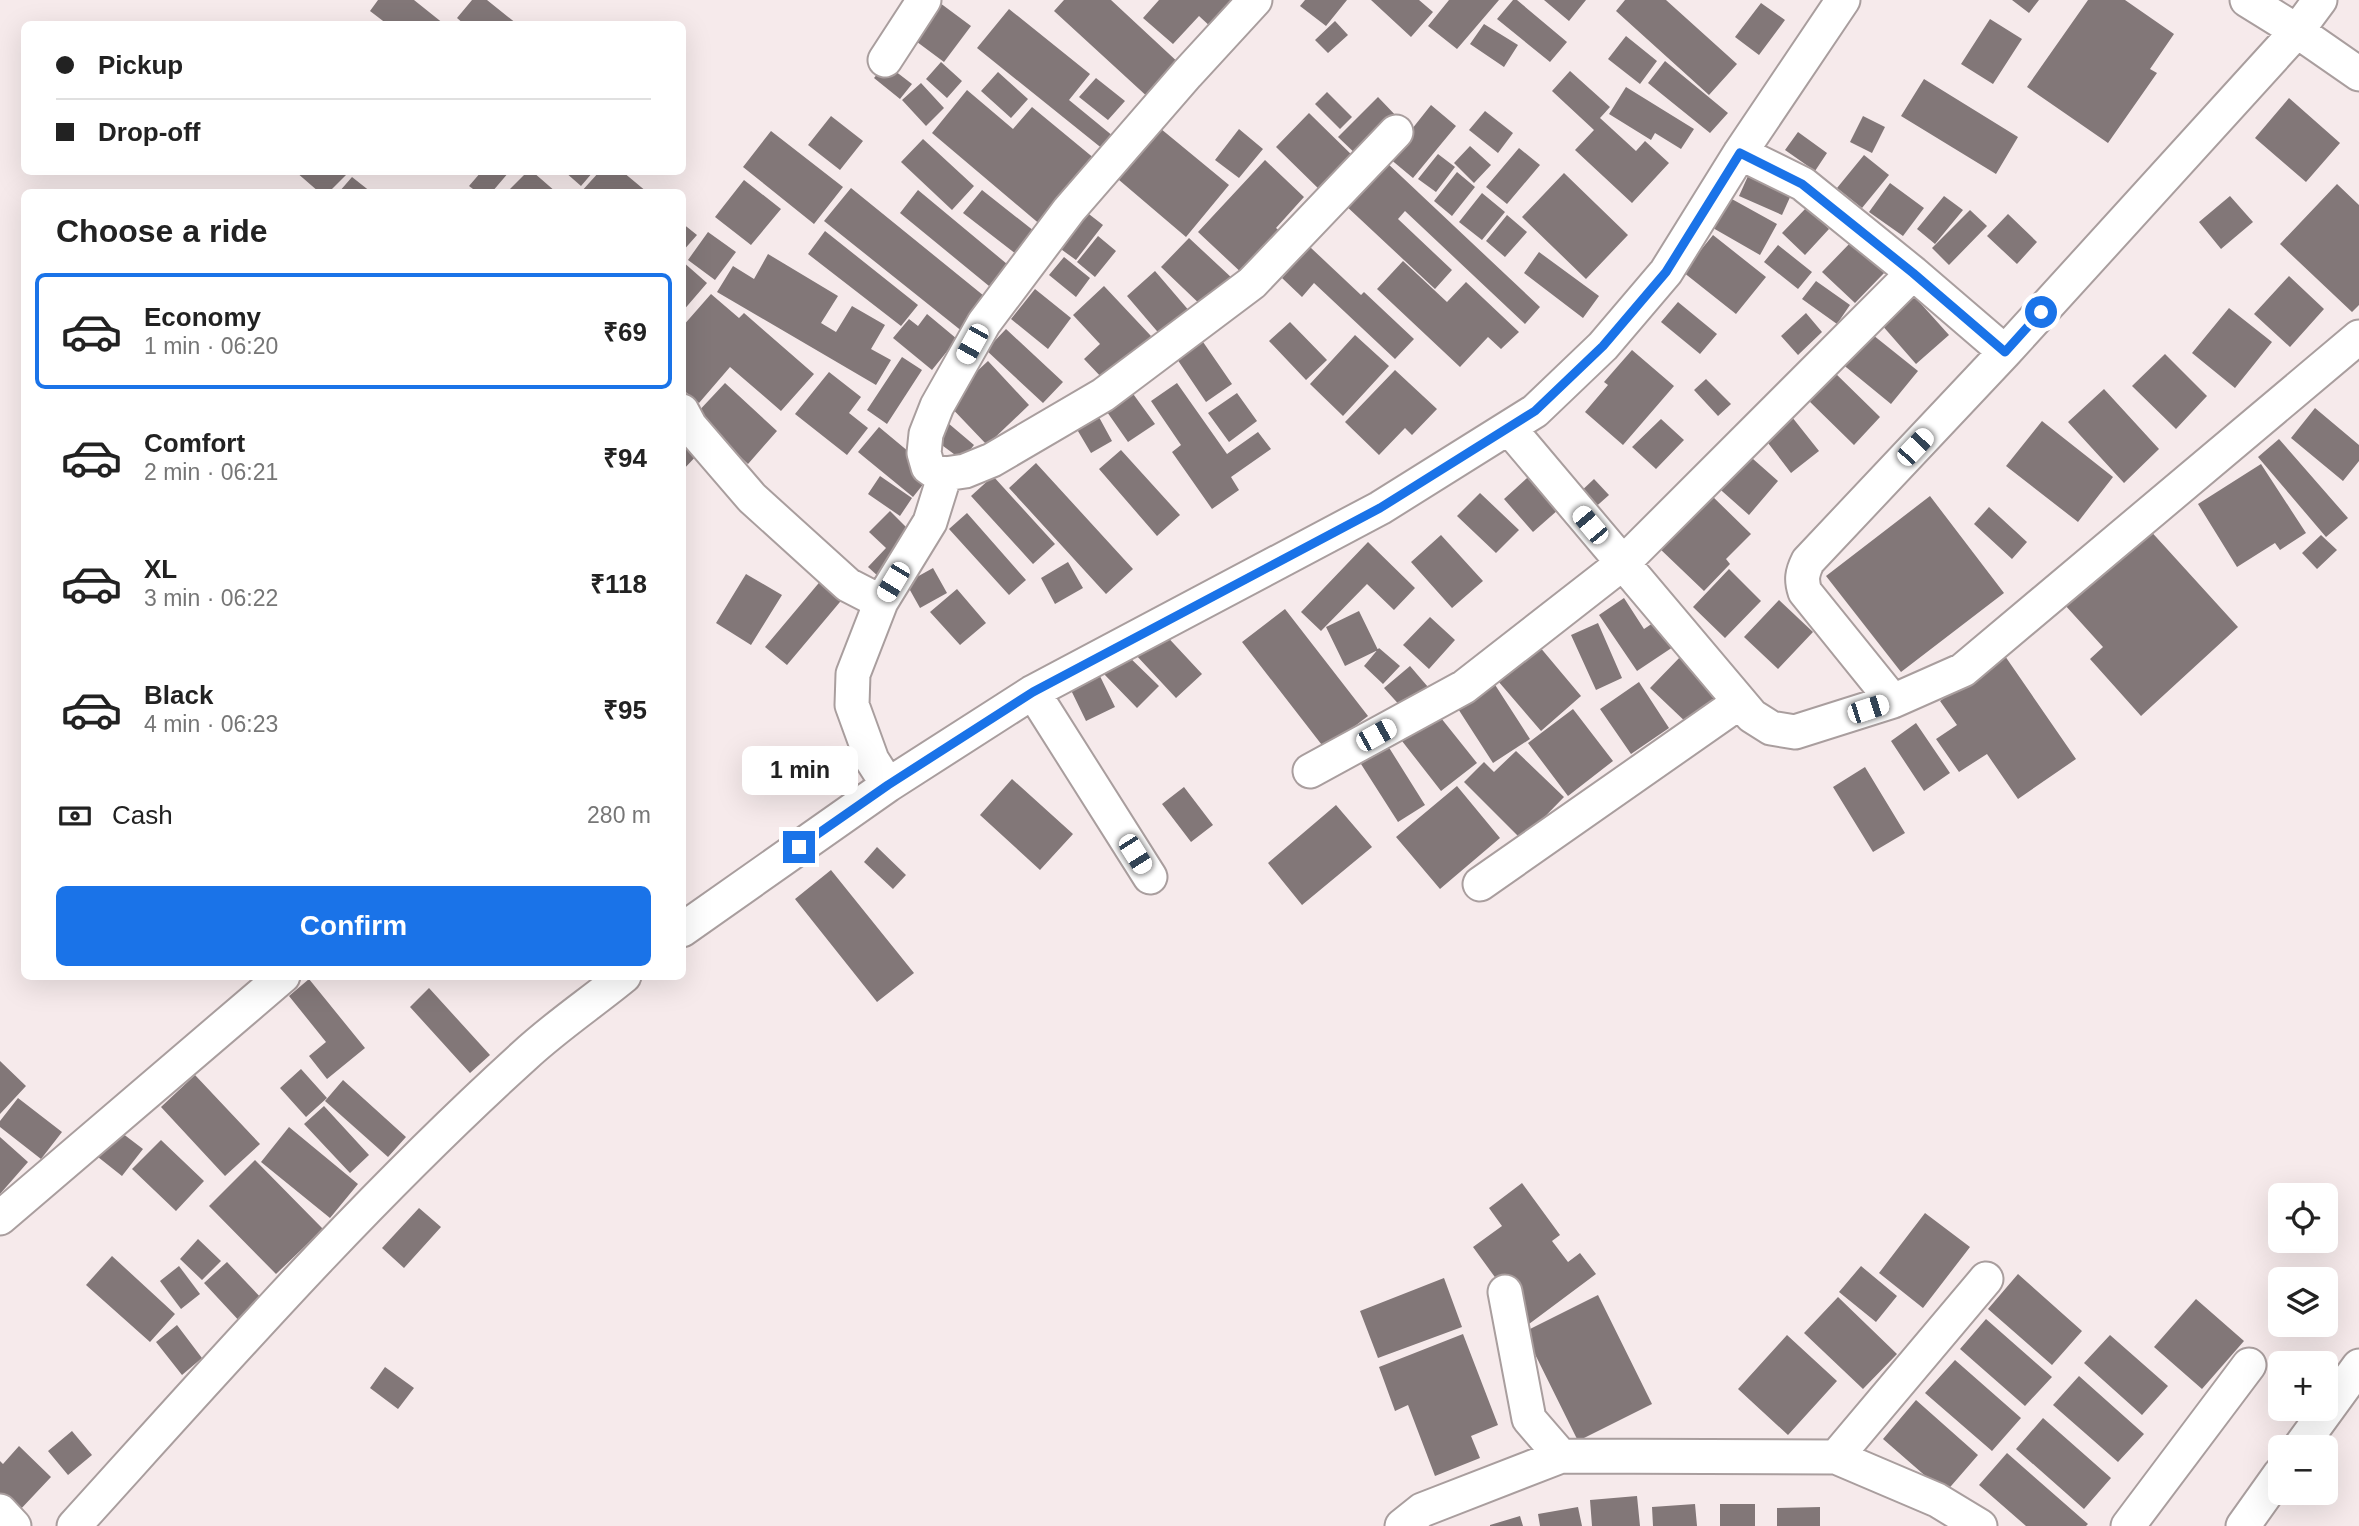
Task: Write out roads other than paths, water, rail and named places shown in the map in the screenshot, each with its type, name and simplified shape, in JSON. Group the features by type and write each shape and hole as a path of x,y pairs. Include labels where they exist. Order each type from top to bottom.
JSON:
{"street":[{"path":"885,60 924,0"},
{"path":"1255,0 1069,209 984,323 937,406 926,434 925,462 935,472 945,474 965,471 992,460 1103,396 1252,283 1396,132"},
{"path":"686,927 888,785 1033,692 1380,508 1535,411 1603,346 1666,272 1740,153 1843,0"},
{"path":"2247,0 2359,74"},
{"path":"1892,701 1805,592 1802,582 1808,561 2005,352 2297,31 2320,0"},
{"path":"1740,153 1802,184 1913,273 2005,352"},
{"path":"1310,771 1464,687 1623,563 1913,273"},
{"path":"1509,428 1752,716 1771,728 1795,732 1892,701 1963,670 2359,337"},
{"path":"686,418 752,498 848,585 881,602"},
{"path":"888,785 872,761 852,705 853,674 881,602 930,522 945,474"},
{"path":"1033,692 1150,877"},
{"path":"1480,884 1740,702"},
{"path":"0,1218 278,980"},
{"path":"74,1526 204,1381 395,1177 526,1053 619,980"},
{"path":"1836,1457 1986,1279"},
{"path":"1504,1292 1529,1419 1560,1456"},
{"path":"2128,1526 2249,1365"},
{"path":"2309,1435 2359,1366"},
{"path":"1402,1526 1422,1510 1560,1456 1836,1457 1937,1500 1980,1526"},
{"path":"2243,1526 2268,1491"},
{"path":"0,1511 14,1526"}]}
